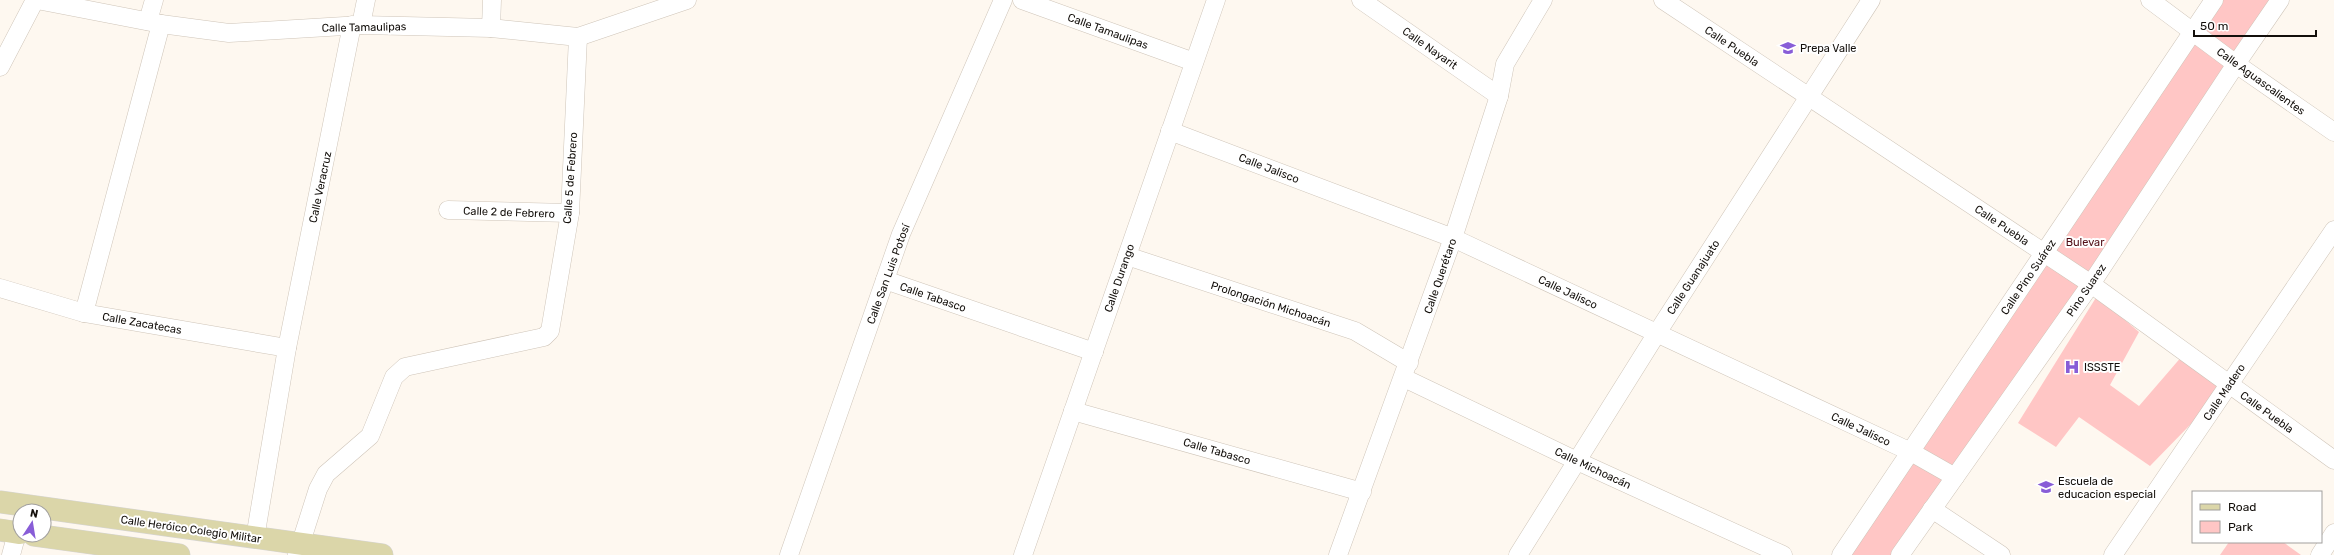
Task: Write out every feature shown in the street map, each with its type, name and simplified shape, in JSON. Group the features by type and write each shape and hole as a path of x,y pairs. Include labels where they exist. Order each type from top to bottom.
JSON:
{"main road":[{"name":"Calle Heróico Colegio Militar","path":"0,502 254,538 298,549 382,555"},
{"path":"52,538 179,555"}],"street":[{"name":"Calle Tamaulipas","path":"36,0 155,23 230,33 357,25 491,28 578,37 687,0"},
{"path":"0,67 36,0"},
{"path":"84,313 155,23 154,0"},
{"name":"Calle Veracruz","path":"254,538 287,348 357,25 366,0"},
{"path":"491,28 492,0"},
{"name":"Calle San Luis Potosí","path":"790,555 901,234 1003,0"},
{"name":"Calle Tamaulipas","path":"1022,0 1194,62"},
{"name":"Calle Durango","path":"1023,555 1216,0"},
{"name":"Calle Nayarit","path":"1360,0 1499,96"},
{"name":"Calle Querétaro","path":"1338,555 1362,492 1391,406 1407,370 1453,238 1499,96 1505,64 1542,0"},
{"name":"Calle Puebla","path":"1663,0 2091,284 2334,460"},
{"name":"Calle Guanajuato","path":"1518,555 1657,333 1871,0"},
{"name":"Calle Aguascalientes","path":"2150,0 2236,64 2334,132"},
{"name":"Calle Pino Suárez","path":"1841,555 2214,0"},
{"name":"Pino Suarez","path":"1900,555 2091,284 2280,0"},
{"name":"Calle 5 de Febrero","path":"298,549 318,488 326,474 370,436 394,377 405,367 544,337 550,331 554,318 570,214 578,37"},
{"name":"Calle Jalisco","path":"1170,131 1453,238 1911,452 1955,477"},
{"name":"Calle 2 de Febrero","path":"448,210 570,214"},
{"name":"Calle Madero","path":"2114,555 2334,230"},
{"name":"Prolongación Michoacán","path":"1126,256 1355,331 1407,370"},
{"name":"Calle Tabasco","path":"885,280 1094,352"},
{"name":"Calle Zacatecas","path":"0,288 84,313 287,348"},
{"name":"Calle Michoacán","path":"1407,370 1577,461 1783,555"},
{"name":"Calle Tabasco","path":"1073,411 1362,492"},
{"path":"1932,510 2001,555"},
{"path":"2320,555 2334,533"},
{"path":"11,555 15,543"}],"green space":[{"name":"Bulevar","path":"2214,0 2280,0 1900,555 1841,555"},
{"path":"2097,296 2139,332 2110,385 2139,406 2183,355 2226,388 2150,466 2079,417 2056,447 2018,423"},
{"path":"2228,543 2284,543 2301,555 2220,555"}],"place":[{"name":"Prepa Valle","path":"1788,48"},
{"name":"ISSSTE","path":"2072,367"},
{"name":"Escuela de educacion especial","path":"2046,487"}]}
